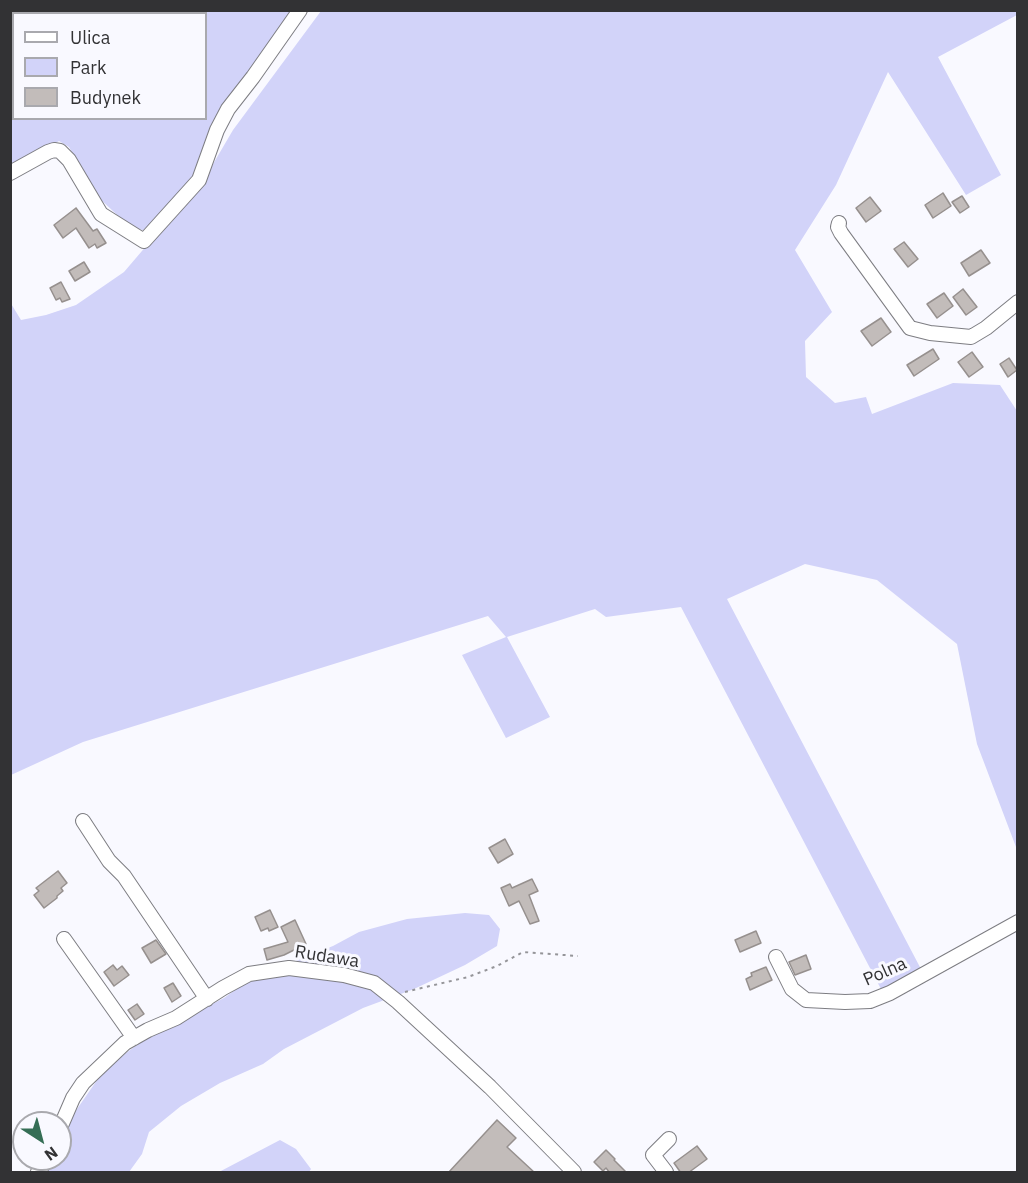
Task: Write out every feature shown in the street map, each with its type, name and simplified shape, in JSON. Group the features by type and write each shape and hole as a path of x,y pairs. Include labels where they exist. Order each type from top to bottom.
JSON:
{"street":[{"path":"10,173 54,150 60,151 69,160 101,214 144,241 199,180 217,130 228,110 300,10"},
{"path":"839,223 841,233 910,328 930,333 971,337 986,328 1017,302"},
{"path":"84,821 109,861 124,876 207,999"},
{"name":"Polna","path":"776,957 792,989 806,1000 845,1002 870,1000 890,993 1017,922"},
{"path":"64,939 135,1038"},
{"name":"Rudawa","path":"67,1111 83,1083 125,1043 176,1018 249,974 289,968 344,975 374,983 490,1087 574,1173"},
{"path":"666,1173 653,1155 669,1139"}],"path":[{"path":"391,996 468,977 497,966 523,952 578,956"}],"green space":[{"path":"10,11 294,11 194,176 145,231 128,225 99,198 69,147 59,141 11,170"},
{"path":"321,11 1017,11 1017,15 938,57 1001,175 966,195 888,72 836,185 795,250 832,312 805,341 806,377 835,403 866,397 872,414 953,383 1000,385 1017,411 1017,847 977,744 957,644 877,580 805,564 727,599 922,971 882,991 681,607 606,617 595,609 507,637 550,717 506,738 462,655 506,637 488,616 83,742 11,775 10,302 21,320 46,315 76,305 124,272 206,176 233,130"},
{"path":"465,913 489,915 500,929 497,946 465,965 414,989 363,1008 284,1049 263,1064 220,1083 181,1106 149,1132 142,1154 129,1172 43,1172 72,1171 72,1117 102,1073 148,1037 224,998 242,985 287,964 333,946 359,932 407,919"},
{"path":"280,1140 296,1149 311,1169 309,1172 219,1172"}],"building":[{"path":"943,193 951,206 933,218 925,205"},
{"path":"962,196 969,207 960,213 952,202"},
{"path":"870,197 881,211 866,222 856,208"},
{"path":"76,208 93,231 97,229 106,243 97,248 95,244 89,248 76,228 63,238 54,225"},
{"path":"904,242 918,259 908,267 894,249"},
{"path":"981,250 990,263 969,276 961,263"},
{"path":"84,262 90,272 75,281 69,271"},
{"path":"61,282 70,299 62,302 60,298 56,300 50,288"},
{"path":"963,289 977,307 966,315 953,297"},
{"path":"944,293 953,306 937,318 927,304"},
{"path":"881,318 891,332 872,346 861,331"},
{"path":"933,349 939,359 914,376 907,365"},
{"path":"972,352 983,367 969,377 958,362"},
{"path":"1009,358 1017,370 1008,377 1000,364"},
{"path":"505,839 513,854 498,863 489,848"},
{"path":"58,871 67,883 61,888 63,891 57,898 44,908 34,895 39,891 36,888"},
{"path":"532,879 538,891 529,895 539,921 530,924 519,901 509,906 501,888 510,884 512,888"},
{"path":"270,910 278,927 269,931 268,928 261,931 255,917"},
{"path":"295,920 306,944 284,955 267,960 264,949 288,942 281,927"},
{"path":"756,931 761,943 740,952 735,940"},
{"path":"156,940 166,954 151,963 142,948"},
{"path":"806,955 811,969 795,975 789,962"},
{"path":"113,965 117,970 122,966 129,975 114,986 104,972"},
{"path":"766,967 772,980 750,990 746,979 752,976 751,973"},
{"path":"173,983 181,996 172,1002 164,988"},
{"path":"137,1004 144,1014 135,1020 128,1010"},
{"path":"497,1120 516,1138 507,1147 535,1173 448,1173"},
{"path":"697,1146 707,1159 688,1173 681,1173 674,1163"},
{"path":"606,1150 627,1173 610,1173 606,1168 603,1171 594,1162"}]}
